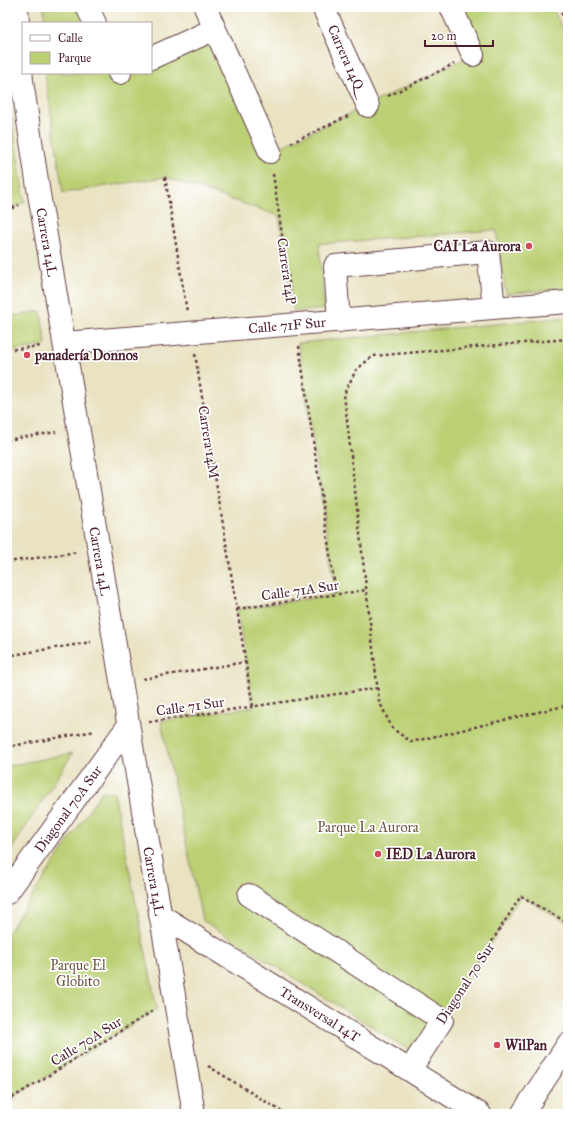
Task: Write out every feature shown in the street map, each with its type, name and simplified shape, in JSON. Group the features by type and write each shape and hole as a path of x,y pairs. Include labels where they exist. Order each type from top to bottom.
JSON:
{"street":[{"name":"Carrera 14L","path":"17,7 22,81 39,194 194,1114"},
{"path":"87,7 94,22"},
{"path":"205,7 270,152"},
{"name":"Carrera 14Q","path":"323,7 368,106"},
{"path":"451,7 472,55"},
{"path":"152,58 215,29"},
{"path":"340,320 334,266 488,252 494,308"},
{"name":"Calle 71F Sur","path":"64,343 568,302"},
{"name":"Diagonal 70A Sur","path":"7,893 128,726"},
{"path":"249,895 442,1020"},
{"name":"Transversal 14T","path":"160,915 480,1114"},
{"name":"Diagonal 70 Sur","path":"410,1070 442,1020"},
{"path":"522,1114 568,1044"}],"path":[{"path":"559,7 565,21"},
{"name":"Carrera 14P","path":"270,152 336,595"},
{"name":"Carrera 14M","path":"165,177 253,707"},
{"path":"568,339 373,356 356,370 344,394 378,701 392,728 411,742 568,705"},
{"path":"7,350 64,343"},
{"path":"7,440 78,428"},
{"path":"7,562 98,549"},
{"name":"Calle 71A Sur","path":"237,609 366,590"},
{"path":"7,656 113,638"},
{"path":"121,683 246,662"},
{"name":"Calle 71 Sur","path":"7,747 128,726 377,688"},
{"name":"Diagonal 70 Sur","path":"442,1020 522,896 568,923"},
{"name":"Calle 70A Sur","path":"7,1101 174,997"},
{"path":"183,1050 286,1114"}],"green space":[{"path":"44,7 87,7 94,22 44,22"},
{"path":"451,7 552,7 568,41 568,288 506,294 496,230 319,244 324,309 294,312 279,216 165,177 63,193 45,74 152,74 152,58 215,29 270,152 472,55"},
{"path":"7,42 10,109 25,202 7,211"},
{"path":"41,311 46,345 7,352 7,317"},
{"name":"Parque La Aurora","path":"568,317 568,923 521,896 418,1056 202,920 161,721 253,707 237,609 336,595 298,343"},
{"path":"73,753 7,856 7,766"},
{"name":"Parque El Globito","path":"102,791 114,792 157,1009 7,1101 7,934"}],"place":[{"name":"CAI La Aurora","path":"529,246"},
{"name":"panadería Donnos","path":"27,355"},
{"name":"IED La Aurora","path":"378,854"},
{"name":"WilPan","path":"497,1045"}]}
